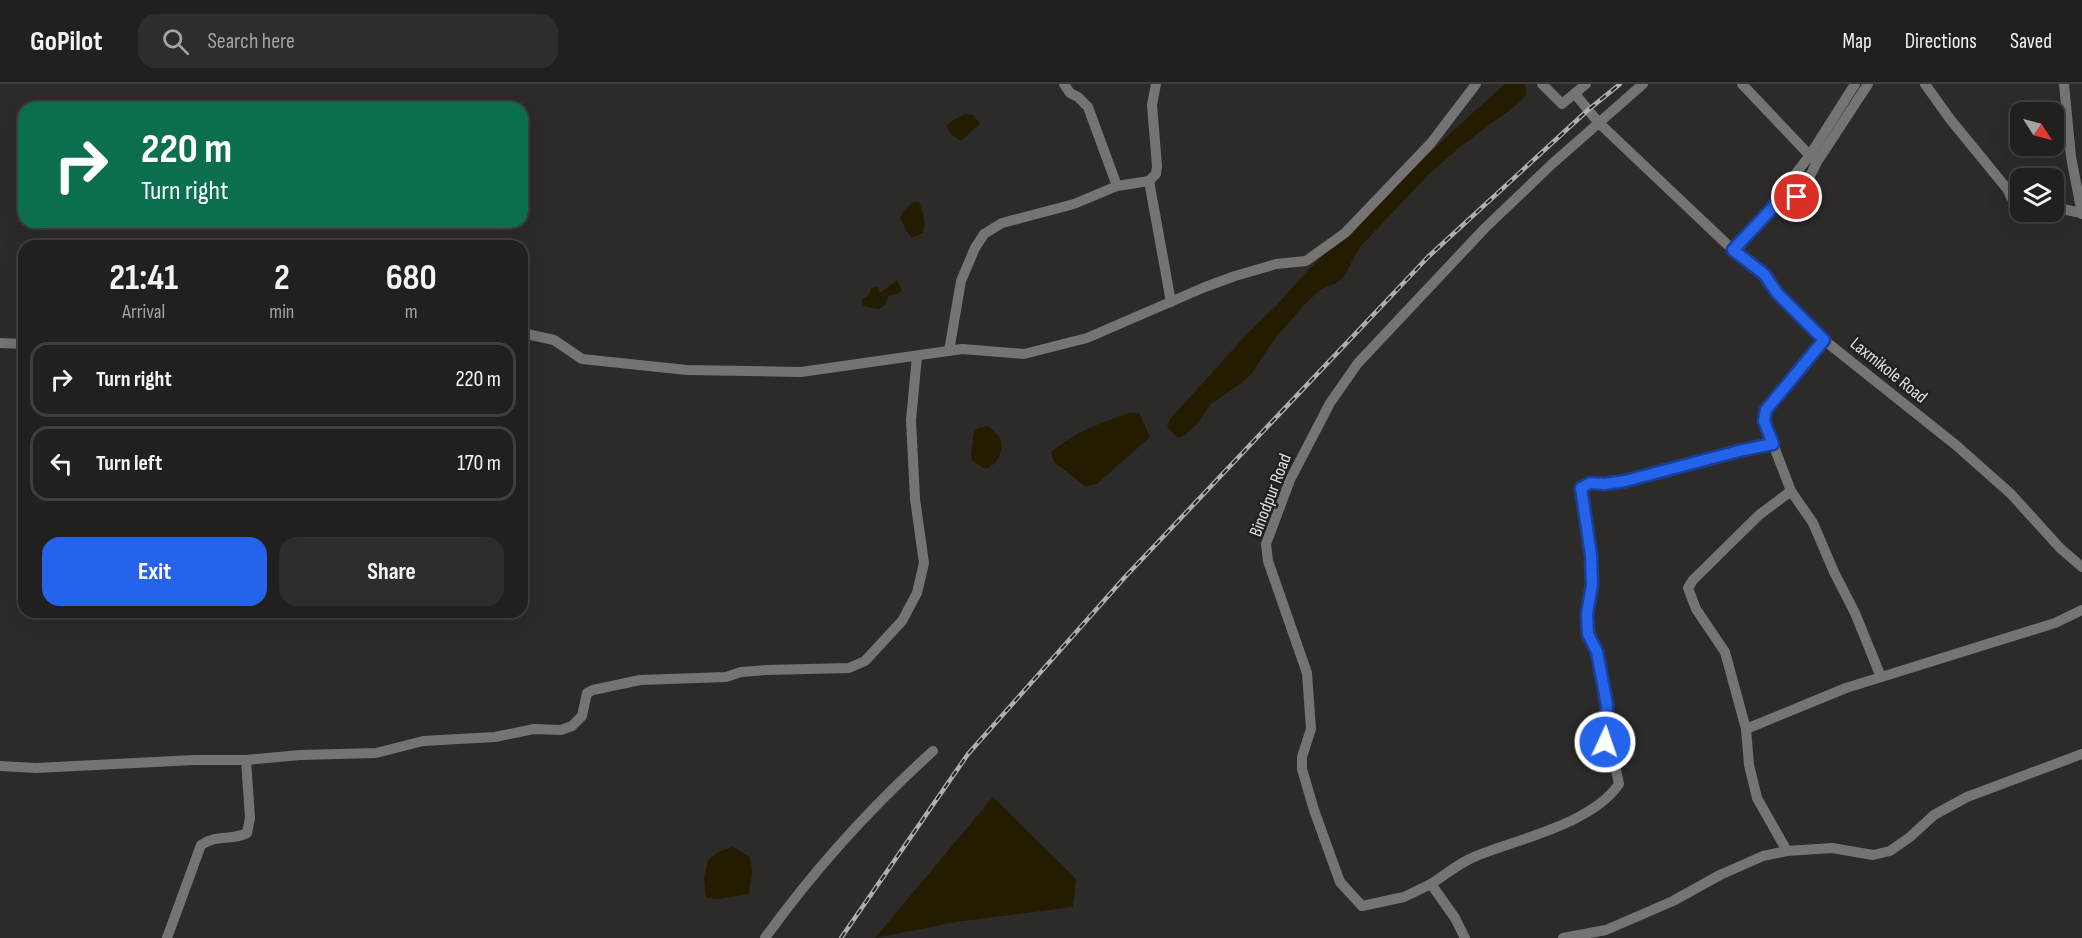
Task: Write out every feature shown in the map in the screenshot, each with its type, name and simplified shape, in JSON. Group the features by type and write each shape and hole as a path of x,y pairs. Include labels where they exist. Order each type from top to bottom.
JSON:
{"street":[{"path":"1064,84 1070,93 1088,107 1117,186"},
{"path":"949,351 961,281 975,248 984,234 1002,223 1074,204 1117,186 1149,181 1156,174 1152,105 1156,84"},
{"path":"528,334 554,340 582,359 687,370 801,372 962,349 1024,354 1087,338 1205,287 1266,267 1306,261 1345,233 1431,143 1476,84"},
{"path":"1542,84 1562,104 1586,84"},
{"path":"1599,123 1643,84"},
{"path":"1742,84 1813,159"},
{"path":"1764,215 1778,202 1801,194 1813,159 1855,84"},
{"path":"1733,250 1813,159 1868,84"},
{"path":"1925,84 2010,195"},
{"path":"2064,84 2071,157 2082,213 2064,209"},
{"name":"Laxmikole Road","path":"1575,94 1599,123 1733,250 1764,274 1777,293 1824,340 1957,446 2011,494 2060,548 2082,567"},
{"name":"Binodpur Road","path":"1431,884 1404,897 1362,906 1340,882 1302,769 1302,757 1311,729 1307,673 1268,561 1266,544 1295,470 1330,404 1358,363 1485,228 1599,123"},
{"path":"1149,181 1172,302"},
{"path":"1824,340 1766,410 1764,421 1791,491 1813,523 1855,613 1881,677"},
{"path":"0,344 18,344"},
{"path":"0,766 36,768 376,753 423,741 495,737 534,729 561,730 572,726 582,717 587,693 640,680 726,677 741,672 766,670 849,668 865,661 902,621 917,593 924,563 915,499 911,420 917,356"},
{"path":"1465,938 1455,918 1431,884 1471,858 1595,808 1612,795 1619,784 1614,761 1605,742 1607,705 1597,652 1588,634 1587,614 1592,585 1591,555 1581,488 1590,483 1605,484 1625,481 1773,444"},
{"path":"1787,851 1756,798 1749,765 1746,729 1725,652 1696,609 1689,588 1693,580 1759,515 1791,491"},
{"path":"1746,729 1846,688 2055,623 2082,610"},
{"path":"765,938 850,833 933,751"},
{"path":"1563,938 1606,930 1673,901 1720,875 1763,856 1787,851 1832,848 1873,855 1890,851 1910,837 1934,814 1967,797 2082,754"},
{"path":"167,938 201,845 209,838 242,836 247,833 250,818 246,760"}],"shaded area":[{"path":"1505,84 1524,84 1526,95 1429,174 1360,247 1343,278 1321,289 1303,306 1273,341 1252,373 1211,404 1197,424 1178,438 1167,427 1170,419 1248,333 1306,272"},
{"path":"965,114 973,115 980,124 961,141 951,134 946,126"},
{"path":"913,202 919,202 924,225 923,233 912,238 900,218 904,210"},
{"path":"897,280 902,290 897,294 889,295 885,305 879,309 862,304 862,299 869,295 871,288 877,287 880,293"},
{"path":"1129,413 1139,413 1150,437 1097,484 1085,486 1054,462 1051,452 1069,439 1098,424"},
{"path":"988,426 999,437 1002,445 995,462 985,469 972,460 971,454 974,432"},
{"path":"993,797 1076,879 1073,907 956,922 875,938"},
{"path":"733,847 750,857 752,872 749,894 718,899 706,898 704,877 708,860 720,851"}],"railway":[{"path":"841,938 968,754 1125,577 1428,257 1588,110 1620,84"}],"route":[{"path":"1605,742 1607,705 1597,652 1588,634 1587,614 1592,585 1591,555 1581,488 1590,483 1605,484 1625,481 1773,444 1764,421 1766,410 1824,340 1777,293 1764,274 1733,250 1778,202 1797,197"}]}
